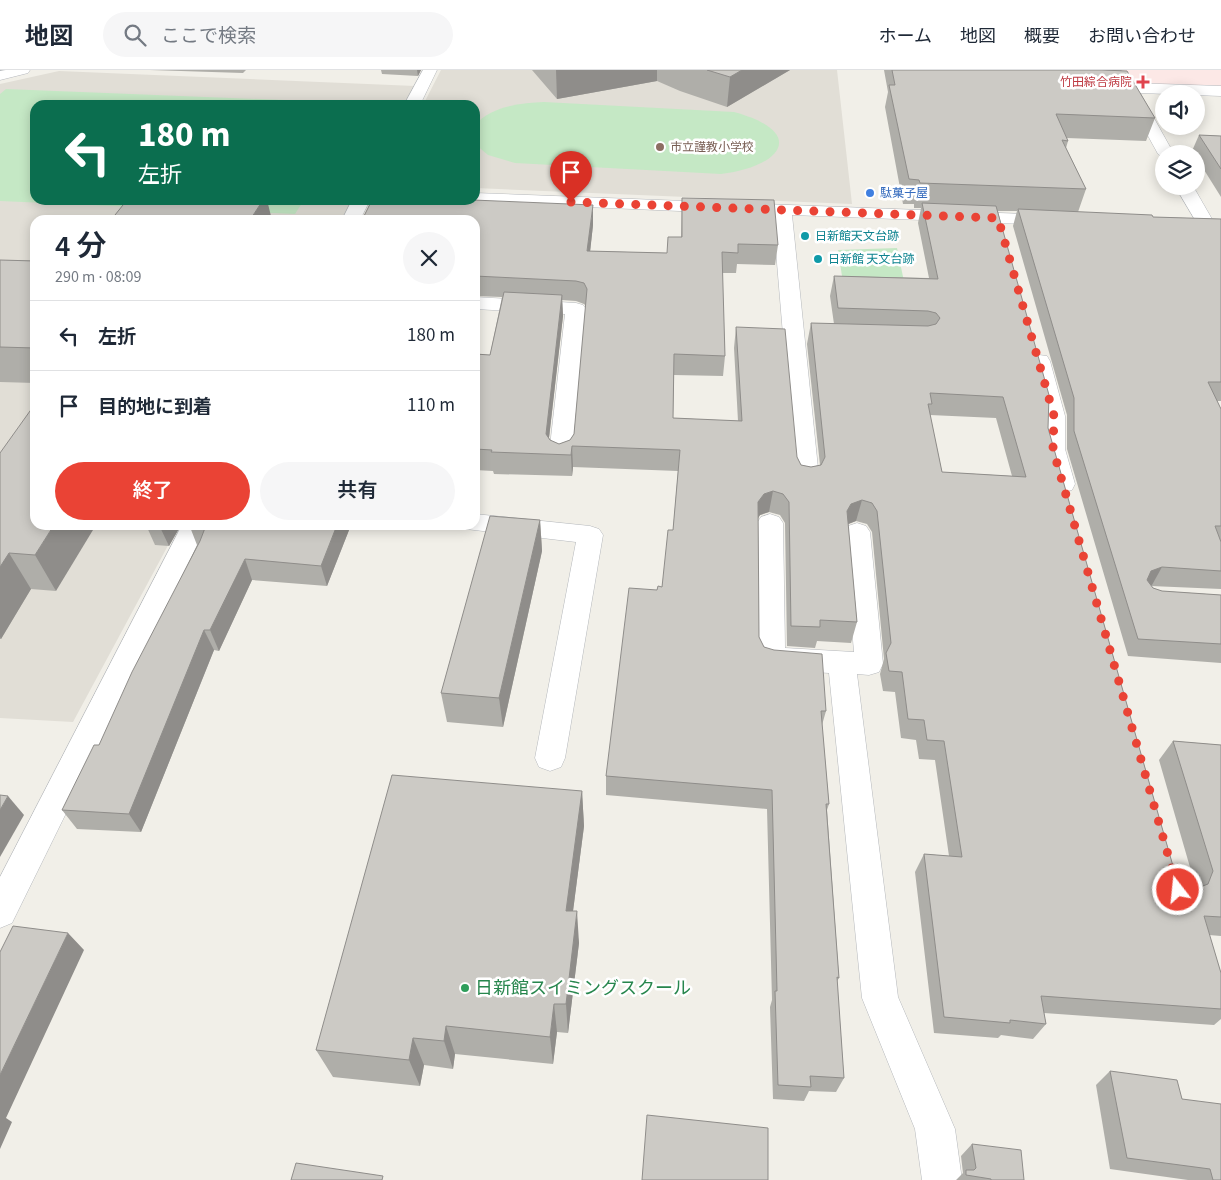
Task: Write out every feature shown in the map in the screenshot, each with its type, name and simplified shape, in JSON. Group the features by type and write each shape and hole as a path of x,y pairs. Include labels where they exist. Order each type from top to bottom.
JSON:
{"street":[{"path":"0,75 5,70"},
{"path":"0,75 23,70"},
{"path":"415,100 430,70"},
{"path":"1081,86 1221,91"},
{"path":"1130,88 1161,145"},
{"path":"1191,195 1214,226"},
{"path":"480,198 1069,220"},
{"path":"782,210 802,335 807,478"},
{"path":"998,218 1006,246"},
{"path":"1187,225 1214,226"},
{"path":"480,303 576,309 561,455"},
{"path":"1033,341 1054,416 1053,449 1069,507"},
{"path":"770,523 770,658 842,664 869,664 857,532"},
{"path":"480,524 590,535 550,758"},
{"path":"0,912 192,530"},
{"path":"842,664 880,998 935,1129 942,1180"}],"shaded area":[{"name":"市立謹教小学校","path":"441,70 837,70 852,204 480,188 480,100 426,100"},
{"name":"竹田綜合病院","path":"910,70 1221,70 1221,88 1205,87 1205,85 1155,86 911,77"},
{"path":"59,71 415,86 408,100 30,100 30,205 351,205 346,215 30,215 30,530 176,530 73,722 0,718 0,84"}],"green space":[{"path":"6,89 284,100 30,100 30,202 0,201 0,94"},
{"path":"544,102 734,112 757,120 771,129 778,138 778,147 772,156 759,164 721,174 515,163 488,155 480,148 480,121 498,110 526,103"},
{"path":"91,205 301,205 295,214"},
{"path":"897,248 906,291 844,289 838,250"}],"building":[{"path":"707,70 742,70 730,77"},
{"path":"892,70 1127,71 1155,118 1056,114 1068,141 1062,140 1086,189 920,183 919,180 909,179 889,85 895,85"},
{"path":"1199,135 1221,136 1221,169"},
{"path":"682,198 774,200 778,245 738,244 738,253 722,252 725,356 674,354 673,418 742,421 736,327 785,329 797,457 801,465 811,467 821,465 825,457 811,323 928,326 936,324 940,318 936,313 928,311 838,308 834,276 938,279 922,203 996,206 1049,395 1048,428 1175,873 1181,885 1195,889 1208,884 1213,871 1173,741 1221,745 1221,917 1204,916 1221,973 1221,1009 1041,996 1046,1024 1010,1020 1010,1023 944,1017 924,854 962,857 944,741 927,740 924,720 908,719 902,672 889,671 886,653 891,643 877,511 872,503 862,500 851,504 847,511 857,622 820,620 820,627 791,626 789,502 783,494 773,491 764,494 758,502 759,637 764,647 774,650 822,654 826,711 821,711 829,804 826,804 839,978 837,977 844,1078 810,1076 811,1087 778,1085 772,790 606,776 629,588 657,590 658,586 662,587 668,530 673,530 680,450 572,446 571,455 491,452 492,450 480,449 480,354 490,355 504,292 562,295 546,434 550,440 559,444 570,440 574,434 587,289 584,283 576,281 480,276 480,215 364,215 370,205 480,205 480,200 593,205 587,251 667,253 668,237 682,237","holes":["930,393 1003,397 1026,477 942,472 928,404 932,404"]},
{"path":"123,205 260,205 253,215 115,215"},
{"path":"1018,209 1221,219 1221,382 1208,382 1221,409 1221,526 1215,526 1221,542 1221,571 1162,567 1151,571 1147,580 1153,588 1162,591 1221,595 1221,644 1138,639 1074,431 1074,398"},
{"path":"0,260 30,261 30,348 0,347"},
{"path":"30,411 30,530 51,530 35,555 9,553 0,567 0,453"},
{"path":"490,516 540,520 499,698 441,693"},
{"path":"204,530 335,530 321,566 245,559 210,630 204,630 129,814 62,810 94,745 99,745 132,672"},
{"name":"日新館スイミングスクール","path":"392,775 582,791 566,911 577,911 566,1004 554,1004 550,1037 446,1026 444,1041 413,1038 409,1060 316,1050"},
{"path":"0,795 8,796 0,810"},
{"path":"13,926 68,933 0,1075 0,952"},
{"path":"1110,1071 1177,1080 1182,1099 1221,1104 1221,1180 1213,1180 1210,1169 1127,1158"},
{"path":"647,1115 768,1128 768,1180 642,1180"},
{"path":"972,1144 1021,1150 1024,1180 991,1180 966,1175 966,1170 974,1170 976,1168"},
{"path":"296,1163 383,1176 382,1180 291,1180"}],"place":[{"name":"竹田綜合病院","path":"1143,82"},
{"name":"市立謹教小学校","path":"660,147"},
{"name":"駄菓子屋","path":"870,193"},
{"name":"日新館天文台跡","path":"805,236"},
{"name":"日新館 天文台跡","path":"818,259"},
{"name":"日新館スイミングスクール","path":"465,988"}],"route":[{"path":"571,202 998,218 1054,416 1053,449 1178,890"}]}
